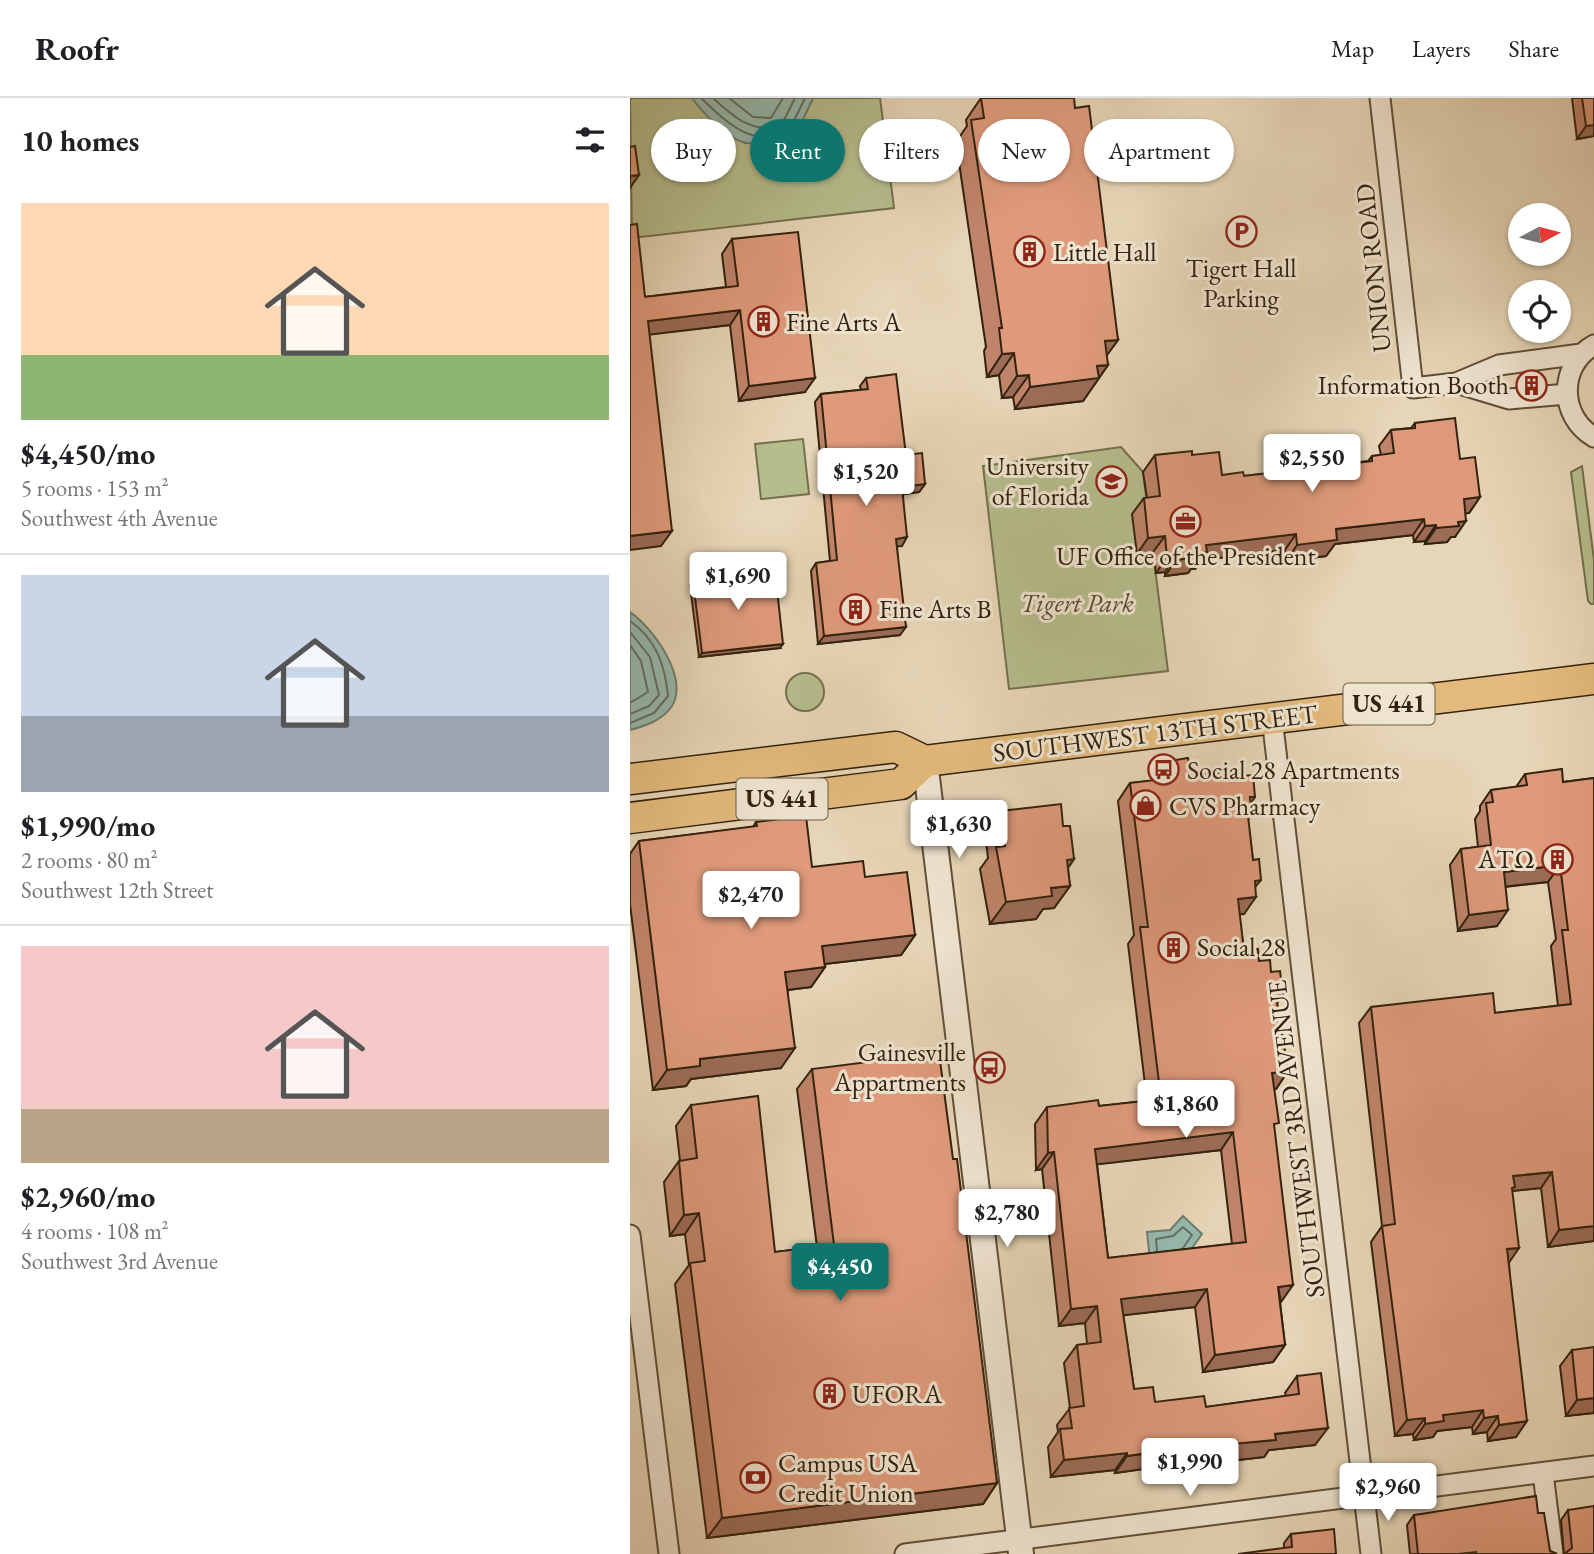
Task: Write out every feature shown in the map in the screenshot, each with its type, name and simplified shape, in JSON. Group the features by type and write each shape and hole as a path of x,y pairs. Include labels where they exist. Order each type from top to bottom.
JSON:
{"main road":[{"name":"SOUTHWEST 13TH STREET","path":"925,761 1594,679"},
{"name":"US 441","path":"630,779 896,747 925,761 901,784 630,818"}],"street":[{"name":"UNION ROAD","path":"1380,98 1413,388 1456,383 1499,365 1587,350"},
{"name":"UNION ROAD","path":"1456,383 1519,400 1567,394 1571,370 1587,350"},
{"path":"1567,394 1577,423 1594,438"},
{"name":"SOUTHWEST 3RD AVENUE","path":"1272,718 1371,1554"},
{"path":"925,761 1021,1547"},
{"path":"630,1235 669,1554"},
{"path":"905,1554 1021,1547 1594,1466"},
{"path":"1543,1473 1553,1554"}],"green space":[{"path":"630,98 692,98 717,119 651,119 651,182 736,182 736,135 745,143 750,143 750,182 845,182 845,119 803,119 813,98 880,98 883,119 859,119 859,182 891,182 894,208 632,238"},
{"path":"803,439 809,494 761,499 755,444"},
{"name":"Tigert Park","path":"1121,447 1143,472 1148,512 1138,554 1153,552 1168,671 1009,689 983,466"},
{"path":"1582,466 1594,560 1594,604 1588,601 1571,472"},
{"path":"805,673 818,679 824,692 818,705 805,711 792,705 786,692 792,679"}],"water":[{"path":"692,98 813,98 803,119 750,119 750,143 736,139 736,119 709,118"},
{"path":"630,612 649,629 666,654 676,681 676,694 672,706 659,719 630,730"},
{"path":"1183,1216 1202,1234 1187,1255 1150,1260 1147,1232 1170,1230"}],"building":[{"name":"Little Hall","path":"981,98 1074,98 1075,108 1089,106 1091,119 1084,119 1084,182 1098,182 1118,340 1105,341 1108,365 1097,366 1099,378 1030,387 1029,375 1017,376 1014,353 1002,354 999,328 1002,328 980,182 1070,182 1070,119 978,119 978,167 971,120 984,118"},
{"path":"1582,98 1594,98 1594,125 1586,126"},
{"path":"635,146 639,175 630,176 630,147"},
{"path":"637,224 645,297 738,286 732,239 798,232 815,378 749,386 740,310 648,321 672,531 630,536 630,225"},
{"path":"896,374 906,455 922,453 925,484 902,487 907,537 896,539 906,627 824,636 816,563 837,560 821,394 868,389 866,378"},
{"path":"1455,418 1460,459 1475,457 1480,497 1464,499 1466,521 1458,522 1459,526 1425,526 1424,519 1336,529 1337,540 1297,545 1296,534 1206,545 1207,552 1199,553 1199,557 1176,560 1176,556 1167,557 1165,536 1148,538 1144,498 1160,496 1155,455 1192,451 1192,455 1219,452 1222,475 1243,472 1244,476 1372,461 1372,456 1394,453 1391,430 1415,428 1415,423"},
{"path":"775,571 783,644 702,653 693,581"},
{"path":"1188,758 1191,776 1242,770 1243,776 1253,775 1255,797 1250,797 1252,815 1248,816 1253,860 1259,859 1261,880 1255,881 1256,897 1238,899 1244,951 1258,949 1259,961 1270,960 1271,972 1280,971 1283,995 1276,996 1288,1071 1272,1073 1279,1123 1274,1124 1293,1285 1278,1287 1285,1345 1215,1355 1207,1289 1121,1299 1134,1389 1153,1387 1155,1402 1204,1396 1206,1407 1299,1394 1297,1376 1321,1373 1328,1428 1275,1434 1276,1440 1233,1444 1233,1441 1127,1456 1127,1453 1064,1460 1060,1429 1072,1428 1069,1408 1084,1406 1077,1345 1101,1342 1097,1306 1071,1309 1054,1152 1048,1153 1047,1107 1098,1100 1099,1106 1161,1099 1140,927 1148,927 1130,783 1172,778 1170,761","holes":["1233,1132 1246,1242 1108,1258 1095,1149"]},
{"path":"1562,769 1563,782 1594,778 1594,1226 1559,1230 1552,1172 1513,1176 1519,1248 1507,1249 1527,1421 1499,1425 1498,1416 1484,1418 1483,1410 1443,1415 1444,1421 1425,1424 1425,1418 1407,1420 1382,1226 1395,1224 1371,1007 1493,993 1495,1013 1571,1004 1562,930 1568,930 1560,865 1504,872 1508,910 1469,915 1461,849 1491,845 1486,803 1493,802 1491,790 1527,785 1525,774"},
{"path":"1061,804 1063,826 1070,826 1074,859 1067,860 1070,886 1051,888 1052,896 1006,902 996,847 1005,846 1001,811"},
{"path":"806,816 812,867 863,861 865,877 907,872 915,935 822,946 825,967 785,972 795,1048 700,1059 700,1066 667,1070 639,841 757,826 756,822"},
{"name":"UFORA","path":"939,1053 953,1159 957,1159 997,1483 722,1518 690,1263 705,1261 699,1213 684,1215 679,1161 697,1158 691,1105 758,1096 775,1252 834,1245 812,1069"},
{"path":"1594,1347 1594,1398 1577,1400 1572,1350"},
{"path":"1536,1496 1538,1513 1544,1513 1550,1551 1557,1554 1418,1554 1414,1515"},
{"path":"1594,1506 1594,1554 1564,1554 1572,1548 1568,1510"},
{"path":"1334,1529 1336,1554 1238,1554 1292,1547 1291,1534"}],"place":[{"name":"Tigert Hall Parking","path":"1241,232"},
{"name":"Little Hall","path":"1030,252"},
{"name":"Fine Arts A","path":"763,322"},
{"name":"Information Booth","path":"1532,385"},
{"name":"University of Florida","path":"1112,481"},
{"name":"UF Office of the President","path":"1186,521"},
{"name":"Fine Arts B","path":"856,609"},
{"name":"Social 28 Apartments","path":"1164,770"},
{"name":"CVS Pharmacy","path":"1146,806"},
{"name":"ΑΤΩ","path":"1558,859"},
{"name":"Social 28","path":"1174,947"},
{"name":"Gainesville Appartments","path":"989,1067"},
{"name":"UFORA","path":"829,1394"},
{"name":"Campus USA Credit Union","path":"755,1478"}]}
